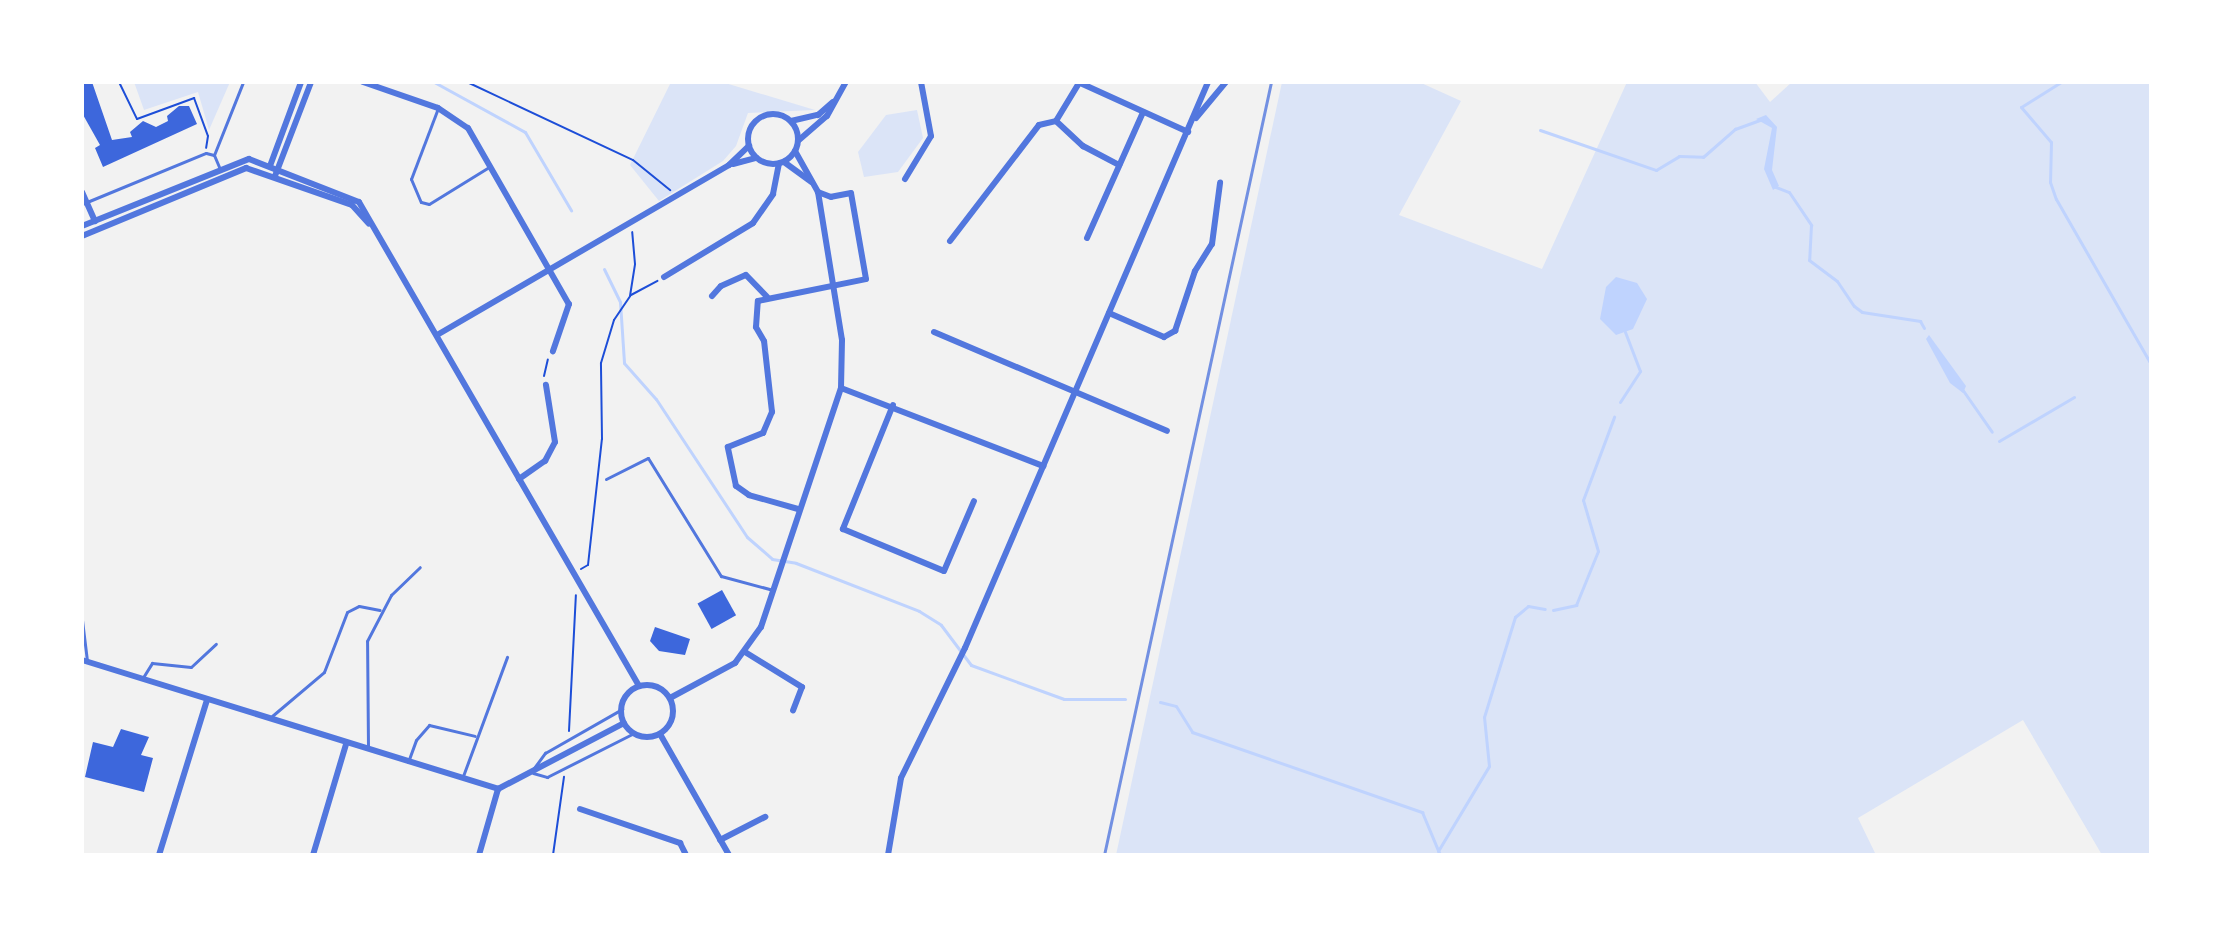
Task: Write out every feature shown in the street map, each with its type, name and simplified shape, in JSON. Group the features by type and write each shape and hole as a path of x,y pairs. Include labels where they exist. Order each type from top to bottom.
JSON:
{"street":[{"path":"267,173 301,82"},
{"path":"275,176 311,82"},
{"path":"363,82 438,108 468,128 569,304 553,351"},
{"path":"664,277 753,223 773,194 781,163 795,151 799,140 822,122 846,82"},
{"path":"905,179 931,136 921,82"},
{"path":"888,855 901,778 966,645 1208,82"},
{"path":"1188,132 1226,82"},
{"path":"950,241 1039,125 1056,121 1078,83 1188,132"},
{"path":"791,121 818,115 835,100"},
{"path":"1087,238 1143,112"},
{"path":"756,158 749,146 749,132 758,119 778,114 791,121 799,140"},
{"path":"1056,121 1083,146 1119,165"},
{"path":"437,335 729,165 749,146"},
{"path":"670,698 720,672 745,652 761,627 841,388 842,340 818,192 795,151"},
{"path":"729,165 756,158 781,163 815,184"},
{"path":"82,226 219,167 249,159 355,198 639,686"},
{"path":"82,236 237,170 267,173 352,205 381,239"},
{"path":"1109,313 1164,337 1175,331 1195,271 1212,244 1220,183"},
{"path":"82,192 84,203 95,221"},
{"path":"798,509 749,495 736,486 728,468 728,447 763,433 772,412 764,341 754,312 767,297 866,279 851,193 831,197 818,192"},
{"path":"712,296 721,286 746,275 767,297"},
{"path":"934,332 1167,431"},
{"path":"519,479 545,461 555,442 546,385"},
{"path":"841,388 893,405 1043,466"},
{"path":"893,405 843,529 944,571 974,501"},
{"path":"745,652 802,687 793,710"},
{"path":"84,661 498,789 624,723"},
{"path":"639,686 660,688 670,698 671,722 660,734 634,733 624,723 622,709 627,695 639,686"},
{"path":"159,855 207,700"},
{"path":"660,734 729,855"},
{"path":"313,855 346,744"},
{"path":"479,855 498,789"},
{"path":"580,809 680,843 686,855"},
{"path":"720,840 765,817"}],"lane":[{"path":"219,167 214,155 243,82"},
{"path":"438,108 411,179 421,202 429,204 491,166"},
{"path":"84,203 206,153 214,155"},
{"path":"606,479 648,458 721,576 773,590"},
{"path":"368,750 364,658 380,610 399,583 420,567"},
{"path":"269,719 324,672 351,608 380,610"},
{"path":"82,620 84,661"},
{"path":"142,679 152,663 191,667 216,644"},
{"path":"462,780 475,736 507,657"},
{"path":"622,709 545,753 531,772 547,777 634,733"},
{"path":"408,763 416,740 429,725 475,736"}],"path":[{"path":"119,82 137,119 194,98 208,136 206,153"},
{"path":"467,82 633,160 675,197"},
{"path":"573,573 588,565 602,439 601,363 614,320 630,296 635,264 631,223"},
{"path":"630,296 664,277"},
{"path":"546,385 545,364 553,351"},
{"path":"569,737 576,595"},
{"path":"553,855 565,773"}],"shaded area":[{"path":"134,82 230,82 209,130 198,92 144,110"},
{"path":"671,82 722,82 815,110 748,113 736,146 723,161 659,201 630,165"},
{"path":"1282,82 1419,82 1461,101 1399,215 1542,269 1627,82 1755,82 1770,102 1792,82 2151,82 2151,855 2102,855 2023,720 1858,818 1876,855 1116,855"},
{"path":"917,110 923,138 898,172 864,177 858,152 886,115"}],"water":[{"path":"1766,115 1777,127 1772,170 1779,186 1773,190 1764,169 1772,128 1756,119"},
{"path":"1616,277 1637,283 1647,299 1633,329 1616,335 1600,319 1606,287"},
{"path":"1929,335 1966,386 1963,393 1950,383 1926,339"}],"building":[{"path":"82,82 92,82 112,140 132,137 130,132 143,121 156,127 168,121 167,116 179,106 189,106 197,124 103,167 95,148 100,145 82,113"},
{"path":"722,590 736,615 712,629 698,604"},
{"path":"655,627 690,639 685,655 659,651 650,641"},
{"path":"121,729 149,737 141,755 153,758 144,792 85,777 93,742 113,747"}],"waterway":[{"path":"434,82 525,132 571,210"},
{"path":"2061,82 2021,107 2051,142 2050,182 2056,199 2151,364"},
{"path":"1540,130 1656,170 1679,156 1703,157 1735,129 1760,120"},
{"path":"1773,186 1789,192 1811,225 1809,260 1837,281 1854,306 1862,312 1920,321 1924,328"},
{"path":"604,269 620,302 624,363 656,399 747,537 772,559 796,563 919,611 941,625 971,665 1064,699 1125,699"},
{"path":"1620,402 1640,371 1625,332"},
{"path":"1962,389 1992,432"},
{"path":"1999,441 2074,397"},
{"path":"1553,610 1576,605 1598,551 1583,500 1614,417"},
{"path":"1438,851 1489,766 1484,717 1515,617 1528,606 1545,609"},
{"path":"1160,702 1176,706 1192,732 1422,812 1440,855"}],"railway":[{"path":"1104,855 1271,82"}]}
